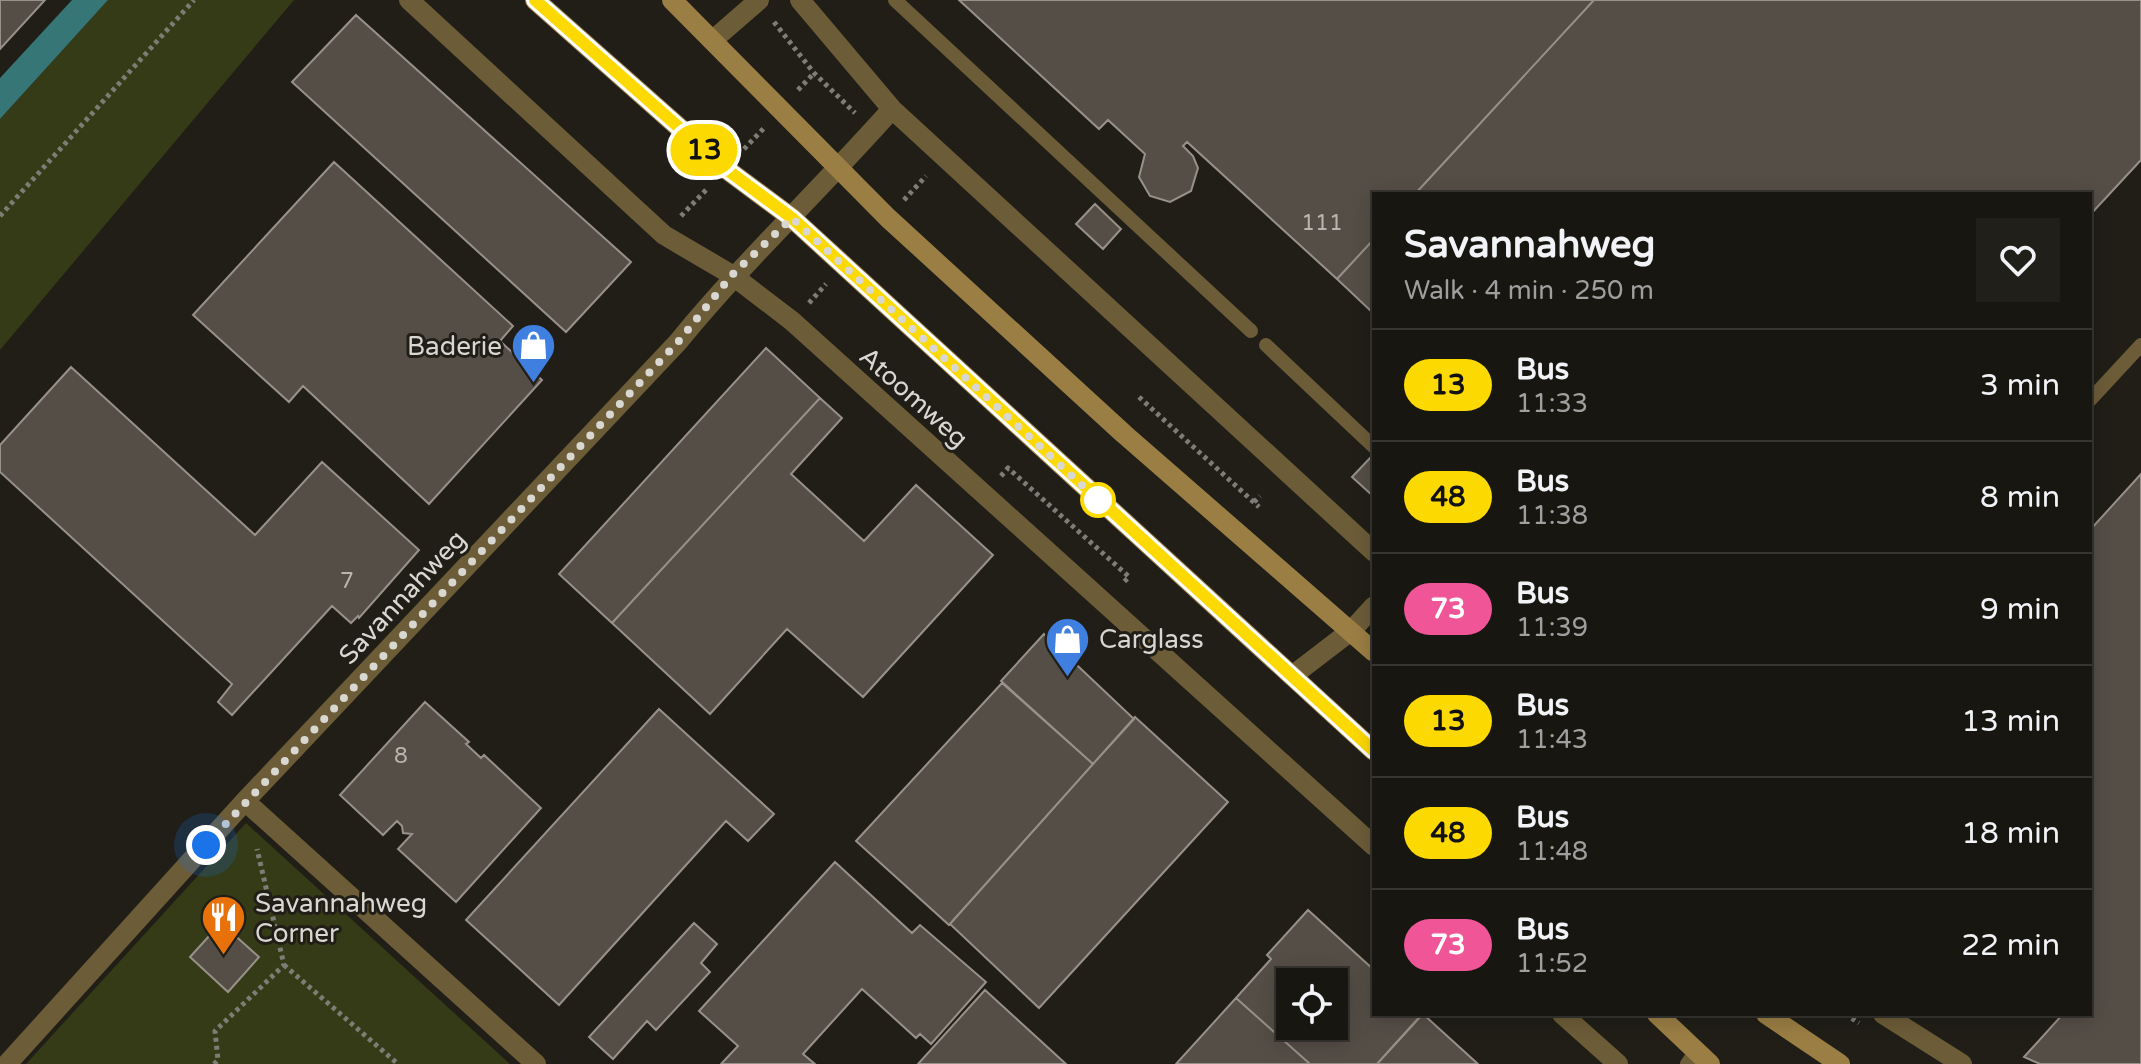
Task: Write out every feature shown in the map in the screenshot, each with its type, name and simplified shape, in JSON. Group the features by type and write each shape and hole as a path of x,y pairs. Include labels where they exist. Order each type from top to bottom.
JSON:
{"main road":[{"name":"Atoomweg","path":"535,0 726,169 792,218 1372,749"},
{"path":"672,0 839,170 1124,434 1372,650"},
{"path":"1659,1016 1698,1060"},
{"path":"1769,1016 1840,1064"}],"street":[{"name":"Atoomweg","path":"409,0 664,235 732,275 792,321 1372,844"},
{"path":"713,40 759,0"},
{"path":"800,0 892,109 1372,550"},
{"path":"839,170 892,109"},
{"name":"Savannahweg","path":"7,1064 245,801 678,342 732,275 839,170"},
{"path":"1292,676 1352,630 1372,608"},
{"path":"245,801 536,1064"},
{"path":"1564,1016 1618,1064"},
{"path":"1886,1016 1962,1064"}],"lane":[{"path":"895,0 1251,331"},
{"path":"1266,345 1372,445"},
{"path":"2092,398 2141,345"}],"path":[{"path":"0,216 194,0"},
{"path":"1139,397 1257,505 1260,496"},
{"path":"994,482 1008,468 1127,575"},
{"path":"256,846 284,965 398,1064"},
{"path":"214,1064 218,1060 215,1031 284,965"}],"green space":[{"path":"108,0 294,0 0,350 0,119"},
{"path":"246,823 510,1064 26,1064"}],"water":[{"path":"72,0 108,0 0,119 0,78"}],"building":[{"path":"0,0 45,0 0,49"},
{"path":"959,0 1594,0 1417,192 1372,192 1372,241 1337,279 1187,142 1183,146 1193,156 1198,168 1191,191 1170,202 1150,196 1139,177 1145,154 1108,120 1099,129"},
{"path":"1594,0 2141,0 2141,160 2092,213 2092,192 1417,192"},
{"path":"356,15 631,262 566,332 292,82"},
{"path":"334,162 513,326 500,341 542,380 429,504 303,386 289,402 193,315"},
{"path":"1095,204 1121,229 1103,249 1076,224"},
{"path":"1372,241 1372,312 1337,279"},
{"path":"766,348 820,398 612,623 559,574"},
{"path":"71,367 255,535 322,462 419,550 359,618 351,623 332,606 232,715 218,702 232,684 0,472 0,445"},
{"path":"820,398 842,418 791,474 864,541 916,485 993,555 863,697 787,629 710,714 612,623"},
{"path":"1371,457 1372,458 1372,495 1352,477"},
{"path":"2141,474 2141,1064 2040,1064 2024,1057 2061,1016 2092,1016 2092,528"},
{"path":"1044,634 1134,719 1093,764 1001,681"},
{"path":"1002,683 1093,764 949,925 856,841"},
{"path":"425,702 469,742 466,744 481,758 484,755 541,808 456,902 398,849 412,834 403,833 397,821 383,835 340,795"},
{"path":"659,709 774,814 748,841 726,821 559,1005 466,920"},
{"path":"1135,717 1228,802 1039,1008 950,924"},
{"path":"835,862 912,933 920,925 986,982 931,1044 920,1034 916,1038 862,989 803,1054 815,1064 721,1064 738,1046 699,1011"},
{"path":"1308,910 1372,968 1372,1016 1420,1016 1377,1064 1310,1064 1283,1040 1348,1040 1348,968 1276,968 1276,1034 1236,998 1271,959 1267,955"},
{"path":"221,923 259,957 228,992 190,957"},
{"path":"694,923 717,944 701,963 710,972 656,1030 647,1021 613,1059 589,1037"},
{"path":"985,990 1066,1064 918,1064"},
{"path":"1236,998 1276,1034 1276,1040 1283,1040 1310,1064 1176,1064"},
{"path":"1421,1016 1425,1016 1478,1064 1377,1064"}],"bus line":[{"name":"13","path":"535,0 726,169 792,218 1372,749"}],"place":[{"name":"Baderie","path":"533,385"},
{"name":"Carglass","path":"1068,678"},
{"name":"Savannahweg Corner","path":"224,957"}],"route":[{"path":"206,845 678,342 732,275 792,218 1098,500"}]}
